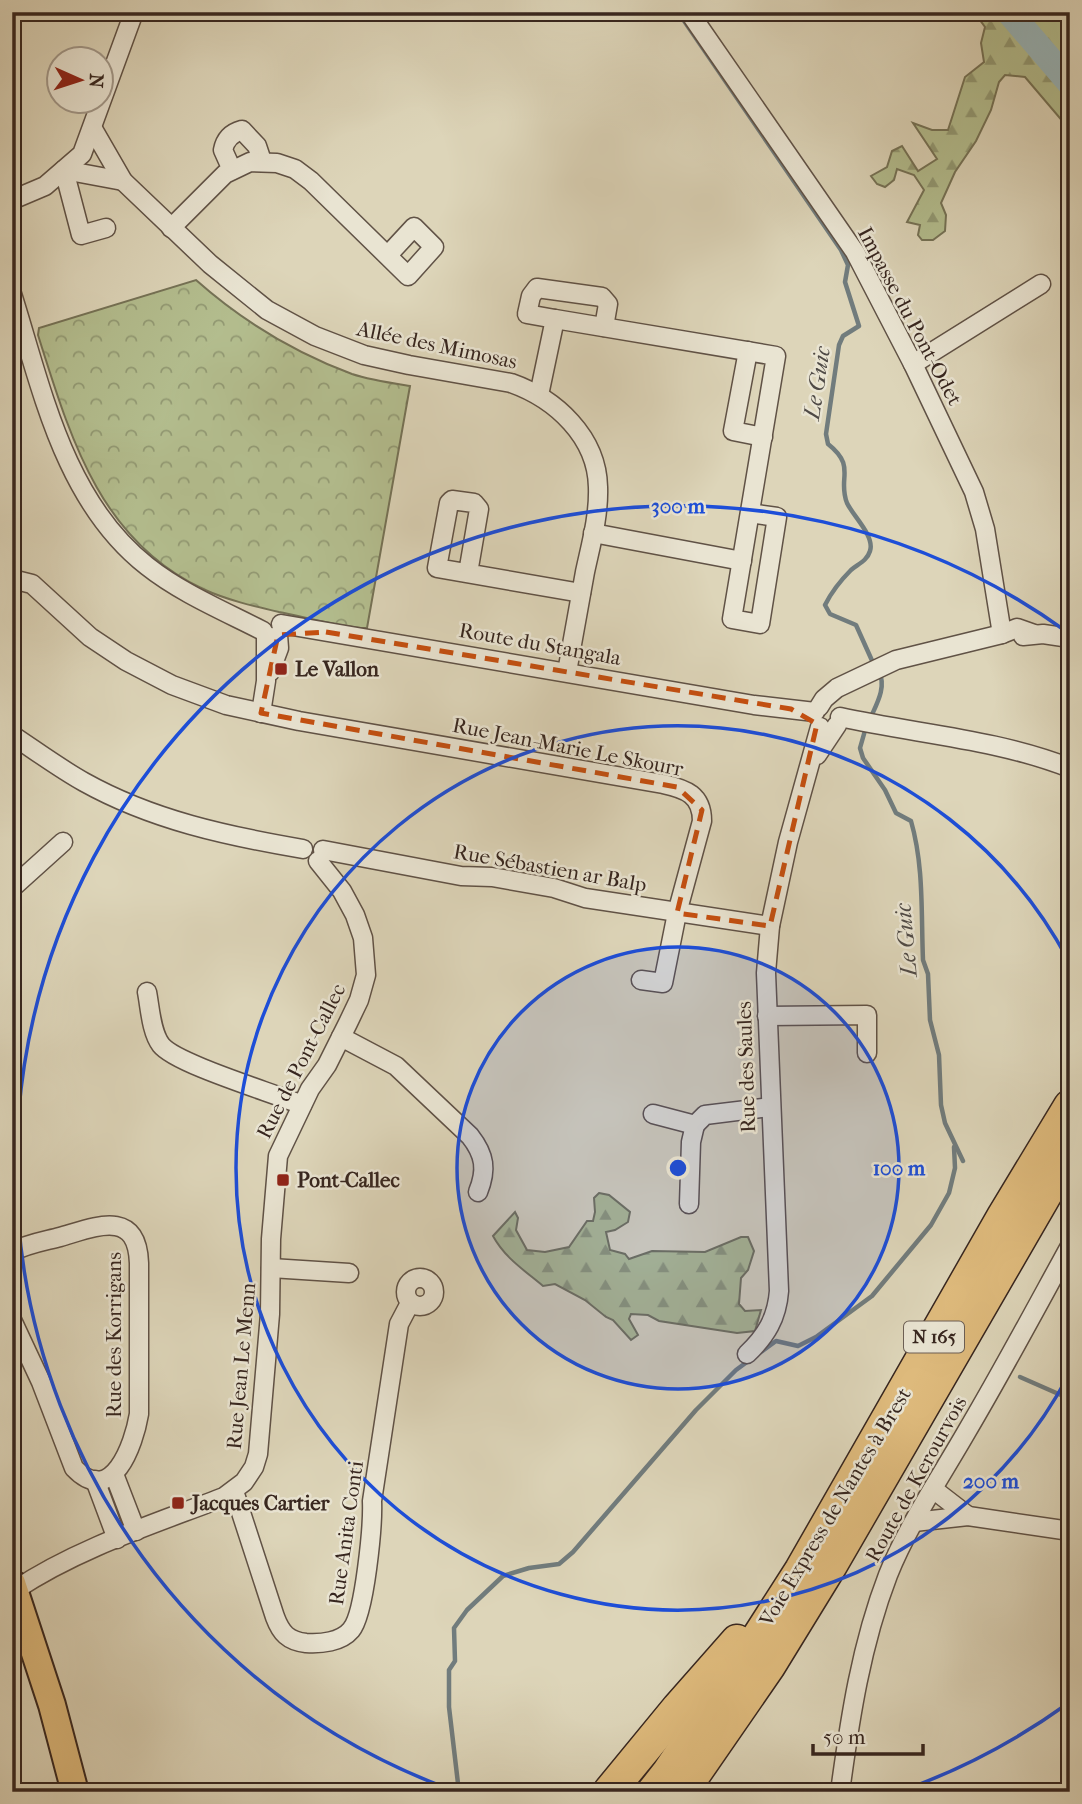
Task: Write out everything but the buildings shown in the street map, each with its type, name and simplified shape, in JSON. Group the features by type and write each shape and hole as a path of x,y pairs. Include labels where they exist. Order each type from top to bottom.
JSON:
{"highway":[{"name":"Voie Express de Nantes à Brest","path":"653,1792 730,1681 801,1570 1070,1106"},
{"name":"Voie Express de Nantes à Brest","path":"687,1787 769,1666 831,1565 1070,1152"},
{"path":"609,1792 678,1708 801,1570"}],"main road":[{"path":"13,1586 52,1705 75,1792"},
{"path":"12,1637 59,1792"}],"street":[{"path":"12,200 45,186 82,154 134,12"},
{"name":"Impasse du Pont-Odet","path":"689,12 855,252 913,364 963,466 982,514 1002,634"},
{"name":"Allée des Mimosas","path":"93,129 123,181 249,298 315,337 364,355 511,383 539,395 571,422 591,454 598,485 593,533 567,672"},
{"path":"232,170 223,150 224,144 234,132 242,130 257,146 262,161"},
{"path":"171,228 217,180 250,162 262,161 285,165 311,181 388,255"},
{"path":"64,170 123,181"},
{"path":"64,170 81,235 106,228"},
{"path":"913,364 1041,284"},
{"path":"604,327 608,304 602,297 537,288 531,296 527,314 555,318 604,327 776,356 732,619 760,624 777,517 750,513"},
{"name":"Route du Stangala","path":"12,294 59,439 75,475 96,511 117,537 152,570 241,618 272,630 326,632 980,742 1028,753 1070,768"},
{"path":"539,395 555,318"},
{"path":"748,351 733,431 763,437"},
{"path":"593,533 742,561"},
{"path":"468,573 581,593"},
{"name":"Rue Jean-Marie Le Skourr","path":"12,579 32,584 90,638 143,671 215,702 261,713 663,784 687,791 699,803 702,821 677,913 663,983 640,980"},
{"path":"837,719 842,694 871,672 911,655 1002,634 1017,628 1034,634 1070,638"},
{"path":"261,713 272,630"},
{"name":"Rue des Saules","path":"747,1354 768,1332 778,1303 766,973 770,926 806,772 837,719"},
{"name":"Rue Sébastien ar Balp","path":"12,735 85,783 145,810 220,834 303,849 309,842 315,842 321,845 321,855 461,876 501,878 554,888 585,898 770,926"},
{"path":"12,888 63,842"},
{"name":"Rue de Pont-Callec","path":"276,1170 278,1156 302,1105 341,1038 365,982 366,955 361,929 321,855"},
{"path":"146,992 159,1041 166,1049 201,1066 302,1105"},
{"path":"767,1016 867,1015 867,1053"},
{"path":"341,1038 396,1066 470,1136 478,1146 485,1167 485,1175 478,1192"},
{"path":"689,1204 691,1142 695,1125 705,1115 770,1107"},
{"path":"653,1114 695,1125"},
{"name":"Rue Jean Le Menn","path":"234,1491 254,1468 261,1435 276,1170"},
{"name":"Rue des Korrigans","path":"12,1252 103,1225 120,1227 136,1241 139,1263 139,1414 123,1463 114,1474"},
{"name":"Route de Kerourvois","path":"840,1792 855,1690 872,1622 889,1573 933,1489 1070,1246"},
{"name":"Rue Jean Le Menn","path":"271,1268 349,1273"},
{"name":"Rue Anita Conti","path":"234,1491 278,1627 290,1639 298,1642 323,1643 336,1640 353,1628 363,1590 373,1519 372,1501 399,1324 410,1303"},
{"path":"12,1320 41,1382 69,1458 80,1474 95,1480 102,1480 114,1474 136,1531"},
{"path":"95,1480 117,1539"},
{"path":"933,1489 968,1516"},
{"path":"13,1586 117,1539 234,1491"},
{"path":"915,1522 968,1516 1070,1531"}],"highlighted area":[{"path":"326,632 791,709 817,724 770,926 677,913 702,810 677,787 261,713 278,635"}],"green space":[{"path":"974,12 1070,12 1070,130 1025,77 1005,75 999,82 991,110 976,141 955,172 941,203 946,215 945,231 933,240 922,240 918,235 920,225 907,222 924,190 914,175 897,169 894,180 885,187 877,184 871,176 887,167 892,151 902,146 918,171 937,159 913,123 932,130 948,130 965,77 984,62 981,43 985,27"},
{"path":"196,280 250,322 310,356 359,376 410,386 367,628 269,610 203,589 167,568 138,543 114,514 94,482 63,410 38,335 39,328"},
{"path":"599,1193 609,1195 630,1212 628,1222 606,1232 610,1250 625,1254 629,1259 652,1251 705,1252 741,1237 748,1237 754,1251 748,1270 741,1278 739,1304 745,1311 761,1310 755,1331 737,1333 631,1314 629,1319 638,1335 631,1340 613,1320 585,1300 555,1284 543,1286 509,1257 493,1236 515,1212 518,1218 516,1230 527,1250 545,1252 569,1247 587,1221 593,1221 594,1198"}],"waterway":[{"name":"Le Guic","path":"678,12 841,250 848,265 845,282 859,326 843,336 839,345 826,434 828,444 842,459 847,503 867,533 871,545 867,557 851,570 825,605 830,614 856,625 874,665"},
{"path":"1009,12 1070,83"},
{"name":"Le Guic","path":"870,719 881,690 879,672"},
{"name":"Le Guic","path":"866,727 860,748 863,758 885,790 896,813 911,821 915,838 921,890 923,960 928,974 930,1020 939,1055 941,1105 945,1123 963,1161"},
{"path":"758,1354 776,1341 798,1346 816,1337 872,1296 931,1225 949,1193 955,1168 954,1147"},
{"path":"459,1792 449,1707 449,1670 455,1661 454,1628 467,1610 503,1576 529,1568 559,1564 573,1552 696,1410 736,1370 751,1359"},
{"name":"Le Guic","path":"1020,1377 1070,1399"}],"place":[{"name":"Le Vallon","path":"281,669"},
{"name":"Pont-Callec","path":"283,1180"},
{"name":"Jacques Cartier","path":"178,1503"}]}
